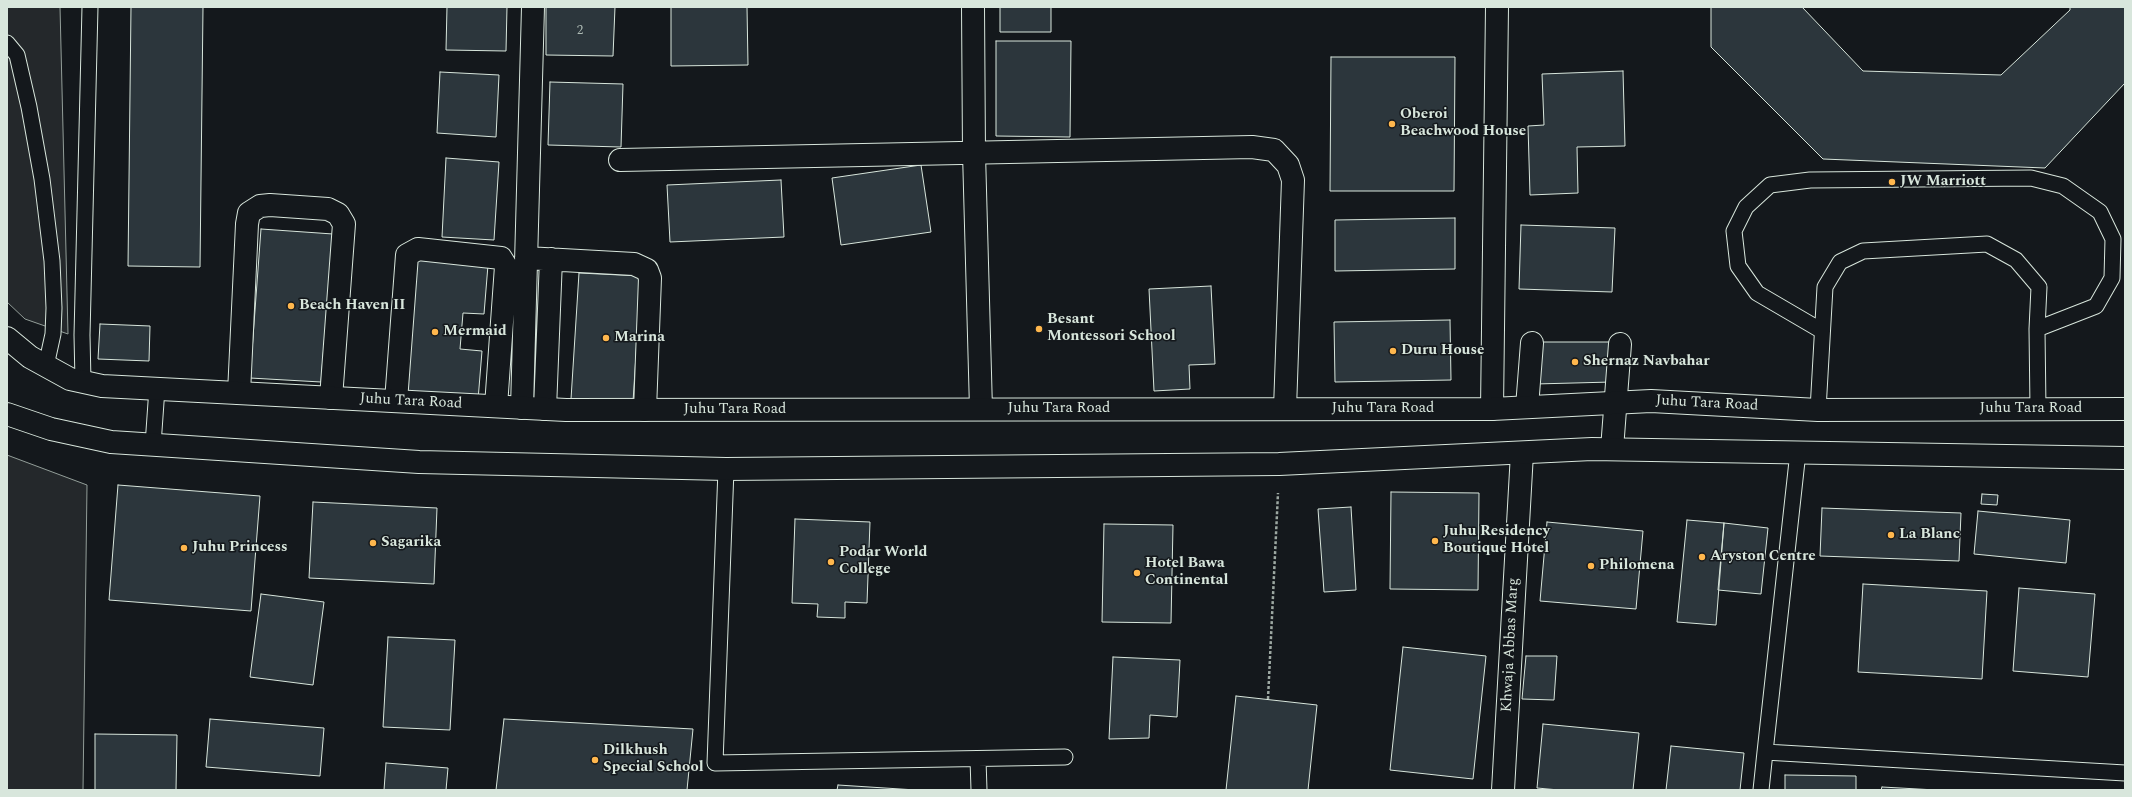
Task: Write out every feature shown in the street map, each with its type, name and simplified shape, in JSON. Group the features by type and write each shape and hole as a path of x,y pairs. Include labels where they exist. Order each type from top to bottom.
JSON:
{"main road":[{"path":"522,408 533,7"},
{"path":"973,7 974,153 981,409"},
{"path":"1492,409 1497,7"},
{"path":"620,160 1252,147 1274,150 1288,165 1292,180 1285,409"},
{"path":"239,393 247,224 249,213 260,206 270,205 328,209 338,214 344,224 331,398"},
{"path":"396,401 407,255 418,249 501,258 506,266 496,406"},
{"path":"526,258 634,264 647,270 650,278 645,410"},
{"path":"545,409 551,259"},
{"path":"524,320 548,320"},
{"name":"Juhu Tara Road","path":"7,338 30,357 70,379 102,386 545,409 1492,409 1651,401 1818,410 2125,409"},
{"path":"1527,407 1532,343"},
{"path":"1612,449 1620,344"},
{"path":"7,414 74,436 111,442 419,462 726,468 1279,464 1592,449 2125,458"},
{"name":"Khwaja Abbas Marg","path":"1503,790 1522,453"}],"lane":[{"path":"83,382 82,335 90,7"},
{"path":"7,42 17,55 39,165 52,261 54,308 53,334 46,366"},
{"path":"1822,331 1758,294 1738,266 1734,231 1746,207 1770,185 1810,180 2031,178 2063,186 2100,212 2112,239 2112,278 2096,306 2037,329"},
{"path":"1818,410 1825,287 1840,262 1863,251 1987,244 2016,260 2039,287 2037,329 2038,409"},
{"path":"153,445 157,388"},
{"path":"1760,790 1798,452"},
{"path":"726,468 715,763 1065,757"},
{"path":"1765,752 2125,773"},
{"path":"978,759 978,790"}],"path":[{"path":"1268,700 1279,464"}],"shaded area":[{"path":"7,7 60,7 68,334 25,319 7,302"},
{"path":"7,455 87,485 83,790 7,790"}],"building":[{"path":"131,7 203,7 200,267 128,266"},
{"path":"447,7 507,7 506,51 446,50"},
{"path":"546,7 615,7 613,56 546,55"},
{"path":"671,7 747,7 748,65 671,66"},
{"path":"1000,7 1051,7 1051,32 1000,32"},
{"path":"1711,7 1802,7 1863,71 2001,75 2070,10 2070,7 2125,7 2125,83 2045,168 1823,159 1711,47"},
{"path":"996,41 1071,41 1070,137 996,136"},
{"name":"Oberoi Beachwood House","path":"1331,57 1455,57 1454,191 1330,191"},
{"path":"1623,71 1625,146 1577,147 1578,193 1530,195 1528,126 1544,125 1542,74"},
{"path":"440,72 499,75 496,137 437,133"},
{"path":"550,82 623,84 621,147 548,145"},
{"path":"446,158 499,162 494,240 442,237"},
{"path":"921,165 931,232 841,245 832,178"},
{"path":"781,180 784,237 670,242 667,185"},
{"path":"1455,218 1455,269 1335,271 1335,220"},
{"path":"1521,225 1615,228 1612,292 1519,289"},
{"name":"Beach Haven II","path":"261,229 333,234 321,382 250,378"},
{"name":"Mermaid","path":"415,259 488,265 484,314 463,313 460,349 482,351 478,400 404,395"},
{"name":"Marina","path":"579,273 641,276 633,402 571,399"},
{"path":"1211,286 1215,364 1189,365 1190,389 1154,391 1149,289"},
{"name":"Duru House","path":"1450,320 1451,380 1335,382 1334,322"},
{"path":"100,324 150,326 149,361 98,359"},
{"name":"Shernaz Navbahar","path":"1538,342 1613,342 1612,382 1535,384"},
{"name":"Juhu Princess","path":"118,485 260,496 251,611 109,600"},
{"name":"Juhu Residency Boutique Hotel","path":"1391,492 1479,493 1478,590 1390,589"},
{"path":"1982,494 1998,495 1997,505 1981,504"},
{"name":"Sagarika","path":"313,502 437,508 434,584 309,578"},
{"path":"1351,507 1356,590 1324,592 1318,509"},
{"name":"La Blanc","path":"1822,508 1961,513 1959,561 1820,556"},
{"path":"1978,511 2070,520 2066,563 1974,554"},
{"name":"Podar World College","path":"795,519 870,522 867,603 845,602 845,618 817,617 818,604 792,603"},
{"name":"Aryston Centre","path":"1687,520 1724,523 1716,625 1677,622"},
{"name":"Philomena","path":"1547,522 1643,531 1636,609 1540,601"},
{"path":"1724,523 1768,528 1761,594 1718,590"},
{"name":"Hotel Bawa Continental","path":"1104,524 1173,525 1171,623 1102,622"},
{"path":"1863,584 1987,591 1982,679 1858,672"},
{"path":"2019,588 2095,594 2088,677 2013,671"},
{"path":"261,594 324,602 313,685 250,677"},
{"path":"388,637 455,640 450,730 383,727"},
{"path":"1403,647 1486,656 1473,779 1390,770"},
{"path":"1526,656 1557,656 1554,700 1522,699"},
{"path":"1113,657 1180,660 1177,717 1150,715 1149,738 1109,739"},
{"path":"1236,696 1317,705 1308,790 1226,790"},
{"path":"210,719 324,728 320,776 206,767"},
{"name":"Dilkhush Special School","path":"504,719 693,729 687,790 496,790"},
{"path":"1543,724 1639,733 1633,790 1559,790 1537,788"},
{"path":"95,734 177,735 176,790 95,790"},
{"path":"1671,746 1744,753 1740,790 1666,790"},
{"path":"386,763 448,768 446,790 384,790"},
{"path":"1785,775 1856,776 1856,790 1785,790"},
{"path":"838,785 916,790 837,790"},
{"path":"1882,787 1936,790 1881,790"}],"place":[{"name":"Oberoi Beachwood House","path":"1392,124"},
{"name":"JW Marriott","path":"1892,182"},
{"name":"Beach Haven II","path":"291,306"},
{"name":"Besant Montessori School","path":"1039,329"},
{"name":"Mermaid","path":"435,332"},
{"name":"Marina","path":"606,338"},
{"name":"Duru House","path":"1393,351"},
{"name":"Shernaz Navbahar","path":"1575,362"},
{"name":"La Blanc","path":"1891,535"},
{"name":"Juhu Residency Boutique Hotel","path":"1435,541"},
{"name":"Sagarika","path":"373,543"},
{"name":"Juhu Princess","path":"184,548"},
{"name":"Aryston Centre","path":"1702,557"},
{"name":"Podar World College","path":"831,562"},
{"name":"Philomena","path":"1591,566"},
{"name":"Hotel Bawa Continental","path":"1137,573"},
{"name":"Dilkhush Special School","path":"595,760"}]}
